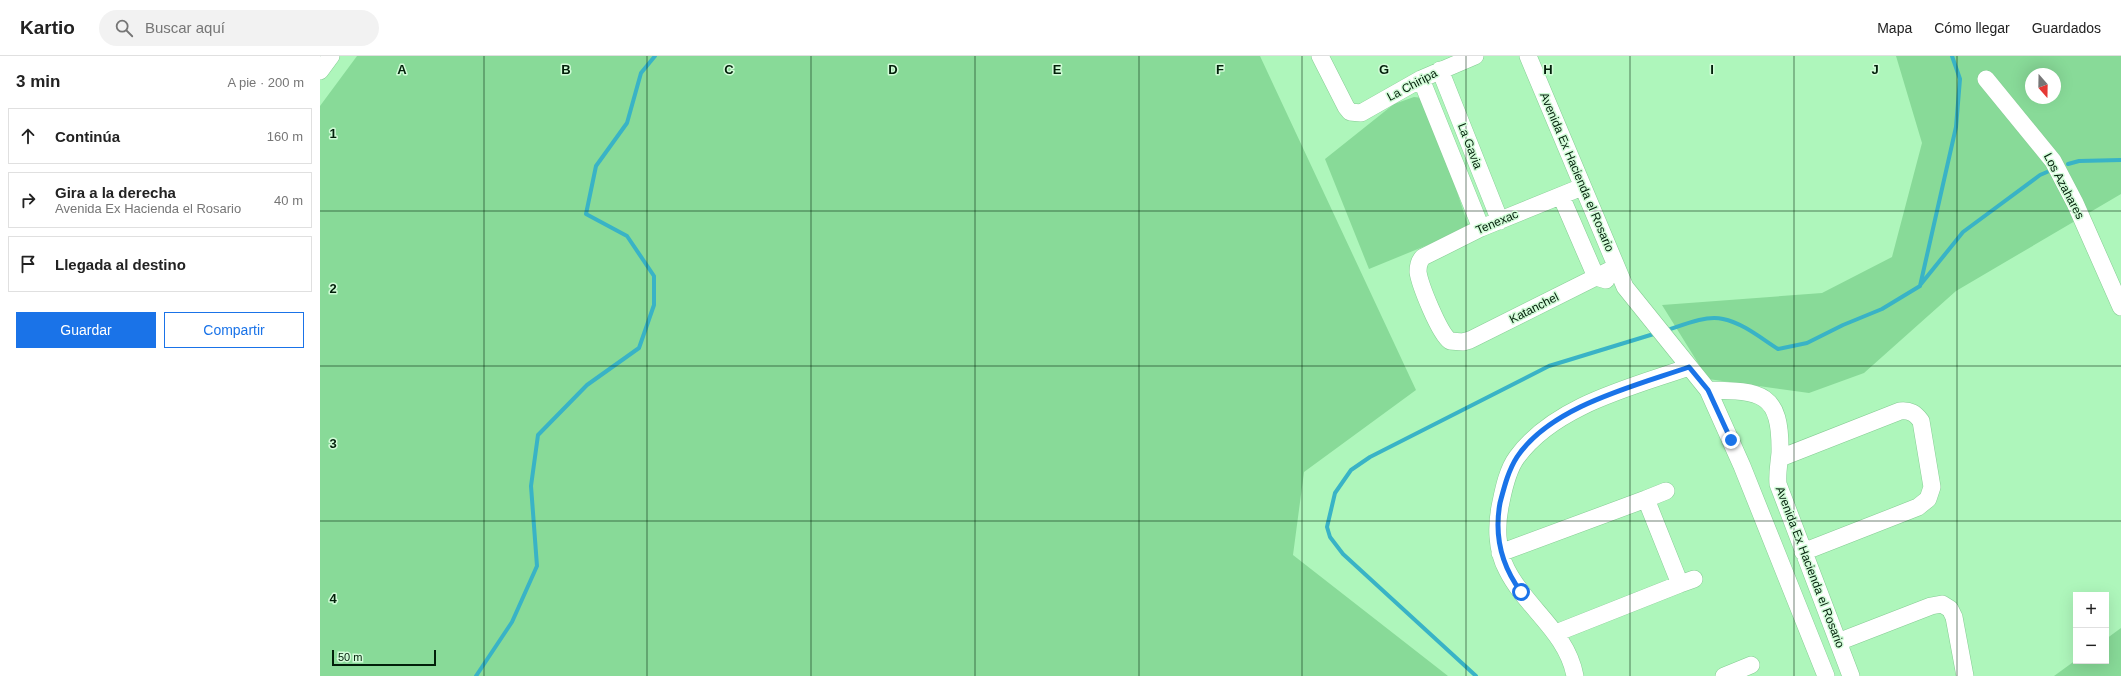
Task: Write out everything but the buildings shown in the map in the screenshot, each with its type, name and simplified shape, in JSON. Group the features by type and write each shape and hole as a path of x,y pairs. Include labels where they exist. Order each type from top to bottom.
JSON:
{"street":[{"path":"320,71 331,56"},
{"name":"La Chiripa","path":"1320,56 1346,107 1350,112 1361,113 1421,79 1475,56"},
{"name":"Avenida Ex Hacienda el Rosario","path":"1528,56 1625,287 1708,390 1742,466 1826,676"},
{"name":"La Gavia","path":"1440,70 1500,221"},
{"name":"La Gavia","path":"1421,79 1481,228"},
{"name":"Los Azahares","path":"1986,79 2053,161 2075,203 2121,307"},
{"name":"Tenexac","path":"1450,341 1440,330 1420,277 1418,266 1420,261 1428,254 1481,228 1582,187"},
{"name":"Avenida Ex Hacienda el Rosario","path":"1561,196 1596,277"},
{"name":"Katanchel","path":"1450,341 1456,342 1470,340 1616,266"},
{"path":"1596,277 1625,287"},
{"path":"1575,676 1567,654 1556,633 1513,581 1506,569 1500,553 1498,533 1498,514 1503,492 1516,458 1526,446 1552,425 1592,402 1628,387 1689,367"},
{"name":"Avenida Ex Hacienda el Rosario","path":"1708,390 1750,392 1765,399 1776,415 1780,442 1780,458 1777,469 1778,484 1851,676"},
{"path":"1780,458 1900,411 1912,412 1921,421 1932,487 1928,499 1918,507 1803,552"},
{"path":"1500,553 1666,491"},
{"path":"1556,633 1687,581 1646,499"},
{"path":"1838,642 1931,606 1942,604 1950,609 1954,617 1965,676"},
{"path":"1724,676 1751,666"}],"green space":[{"path":"357,56 1260,56 1416,390 1304,472 1293,555 1448,676 320,676 320,106"},
{"path":"1896,56 2121,56 2121,194 1956,291 1864,373 1809,393 1708,379 1662,305 1822,293 1892,257 1922,143"},
{"path":"1414,97 1423,98 1428,104 1469,228 1369,269 1325,159 1394,104"},
{"path":"2121,628 2121,676 2054,676 2073,662 2073,664 2109,664 2109,637"}],"waterway":[{"path":"476,676 512,622 537,566 531,486 538,435 587,385 639,348 654,305 654,276 627,236 586,214 596,166 627,123 641,73 655,56"},
{"path":"1665,331 1701,319 1723,319 1738,324 1778,349 1807,343 1843,325 1882,309 1920,286 1956,127 1960,79 1952,56"},
{"path":"2068,164 2079,161 2121,160"},
{"path":"1921,284 1963,232 2040,175 2047,172"},
{"path":"1476,676 1343,554 1330,537 1327,527 1335,493 1351,470 1370,457 1549,366 1657,333"}],"route":[{"path":"1521,592 1506,569 1500,553 1498,514 1503,492 1516,458 1526,446 1544,430 1576,410 1611,393 1689,367 1708,390 1731,440"}]}
